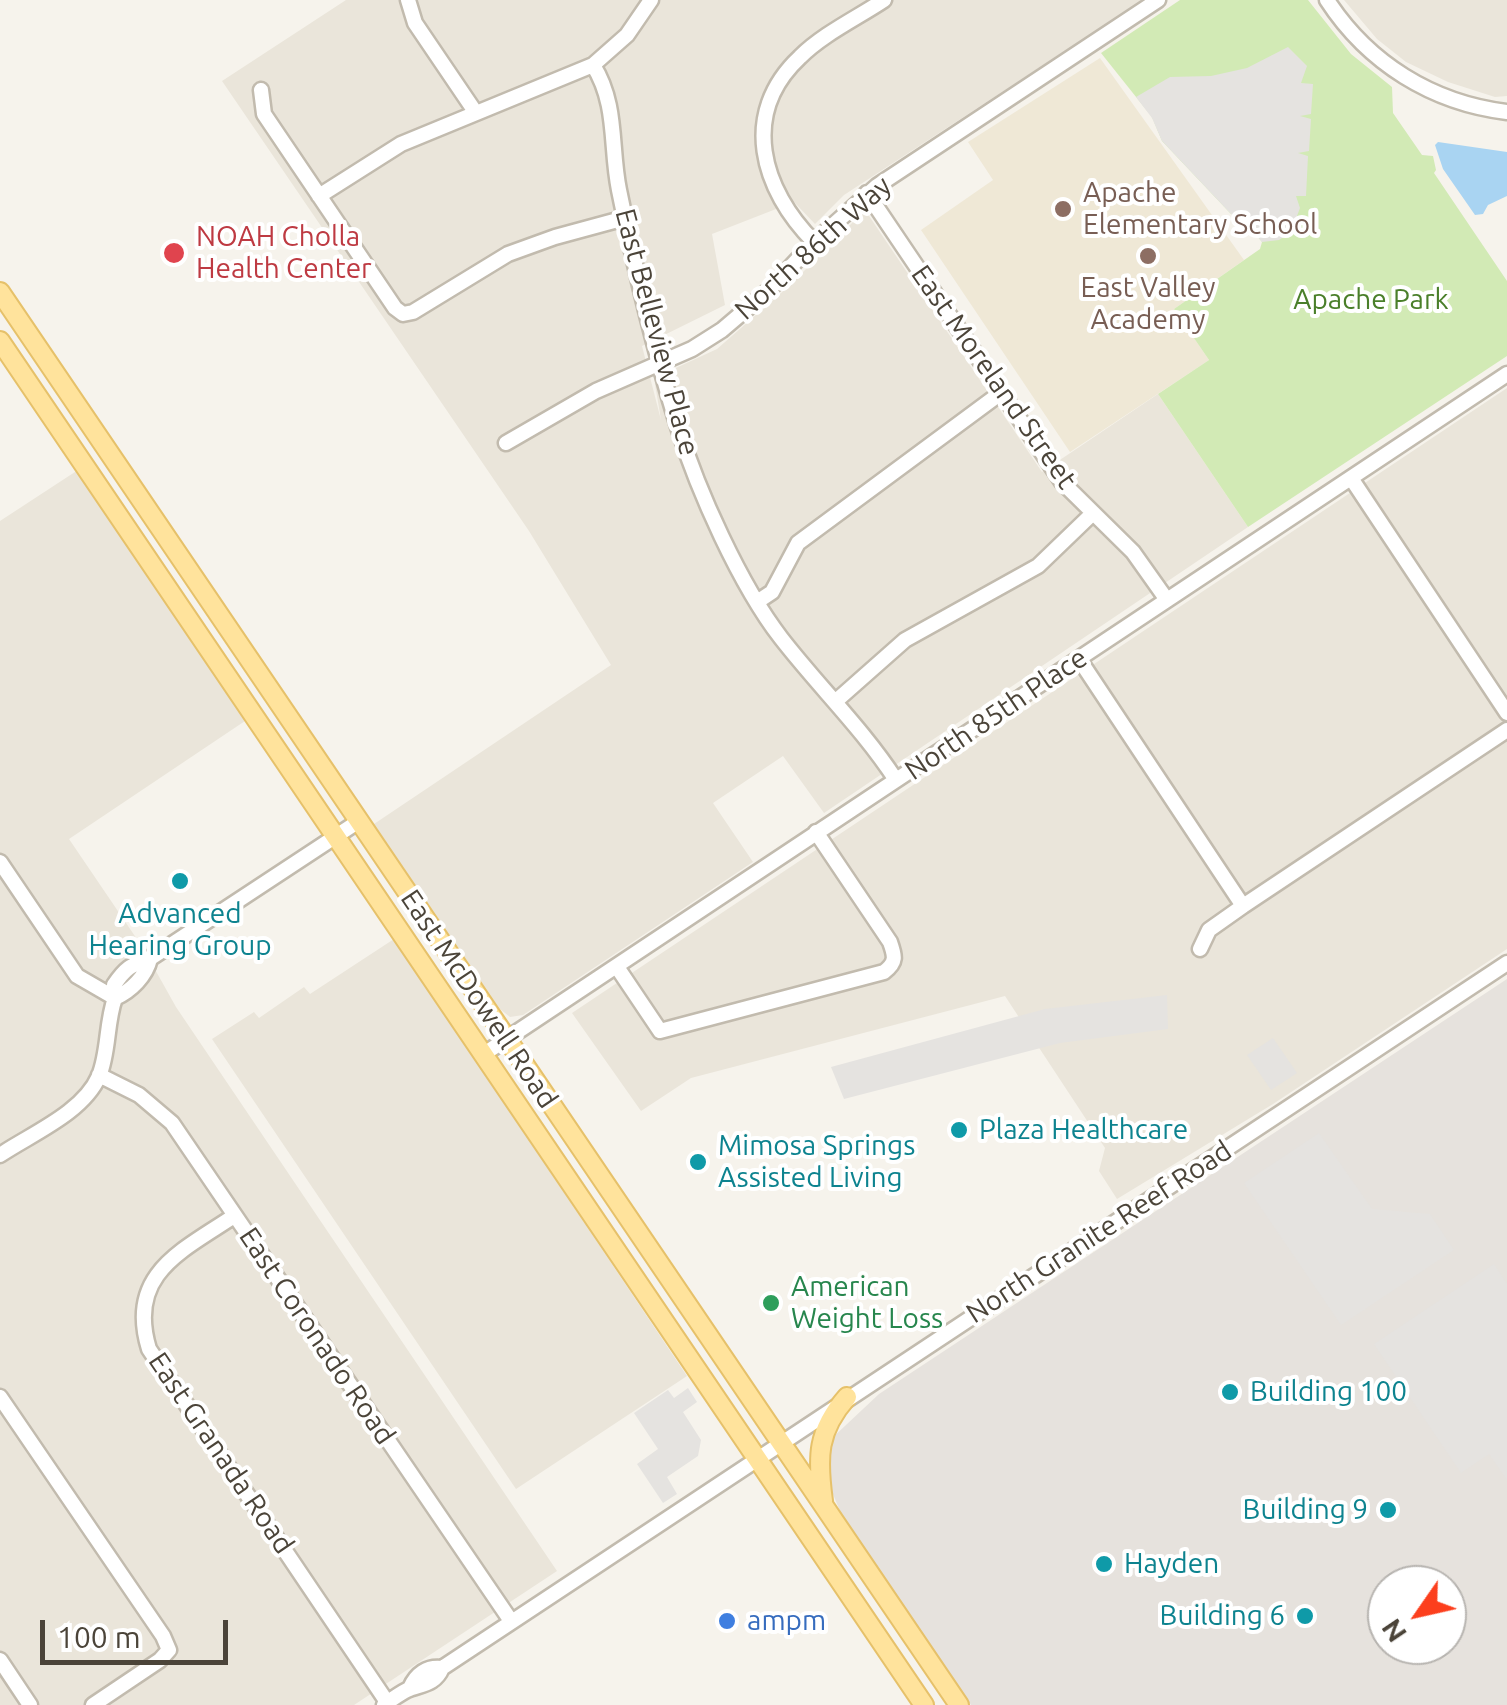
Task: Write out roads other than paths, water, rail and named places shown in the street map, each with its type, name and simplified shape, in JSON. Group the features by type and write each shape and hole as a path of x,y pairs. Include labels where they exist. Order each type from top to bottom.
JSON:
{"main road":[{"name":"East McDowell Road","path":"0,292 959,1705"},
{"name":"East McDowell Road","path":"0,341 924,1705"},
{"path":"94,480 118,466"},
{"path":"244,701 267,685"},
{"path":"580,1196 602,1180"},
{"path":"824,1506 819,1456 831,1416 848,1397"}],"street":[{"path":"408,0 415,23 476,113"},
{"path":"320,196 385,152 594,65 628,35 651,0"},
{"path":"814,242 788,214 768,172 764,152 770,101 801,55 884,0"},
{"name":"North 86th Way","path":"506,442 596,390 692,350 722,330 769,290 867,193 1158,0"},
{"path":"1327,0 1363,45 1402,76 1458,102 1507,112"},
{"name":"East Belleview Place","path":"594,65 610,100 615,166 626,218 660,362 687,453 712,511 778,634 861,729 896,780"},
{"path":"261,90 264,114 394,308 403,314 413,312 508,254 626,218"},
{"name":"East Moreland Street","path":"867,193 1062,482 1133,552 1167,600"},
{"name":"North 85th Place","path":"484,1054 1507,374"},
{"path":"758,602 772,592 798,543 1002,392"},
{"path":"1351,478 1507,713"},
{"path":"836,701 904,640 1038,566 1092,514"},
{"path":"1079,659 1243,906"},
{"path":"1200,950 1209,930 1507,730"},
{"path":"0,1155 72,1108 99,1075 114,986 127,969 139,959 150,959 359,820"},
{"path":"617,968 660,1032 884,972 896,957 890,942 816,832"},
{"path":"0,862 77,976 115,998"},
{"name":"North Granite Reef Road","path":"387,1704 410,1688 414,1678 423,1672 432,1667 442,1668 1507,963"},
{"name":"East Coronado Road","path":"99,1075 139,1094 172,1123 511,1621"},
{"name":"East Granada Road","path":"234,1216 172,1257 154,1278 144,1306 146,1339 158,1365 387,1704"},
{"path":"0,1397 169,1650 93,1705"},
{"path":"0,1660 30,1705"}],"water":[{"path":"1438,142 1507,152 1507,196 1488,205 1483,214 1475,215 1443,169 1435,145"}],"place":[{"name":"Apache Elementary School","path":"1063,209"},
{"name":"NOAH Cholla Health Center","path":"174,253"},
{"name":"East Valley Academy","path":"1148,256"},
{"name":"Advanced Hearing Group","path":"180,881"},
{"name":"Plaza Healthcare","path":"959,1130"},
{"name":"Mimosa Springs Assisted Living","path":"698,1162"},
{"name":"American Weight Loss","path":"771,1303"},
{"name":"Building 100","path":"1230,1392"},
{"name":"Building 9","path":"1388,1510"},
{"name":"Hayden","path":"1104,1564"},
{"name":"Building 6","path":"1305,1616"},
{"name":"ampm","path":"727,1621"}],"park label":[{"name":"Apache Park","path":"1371,300"}]}
